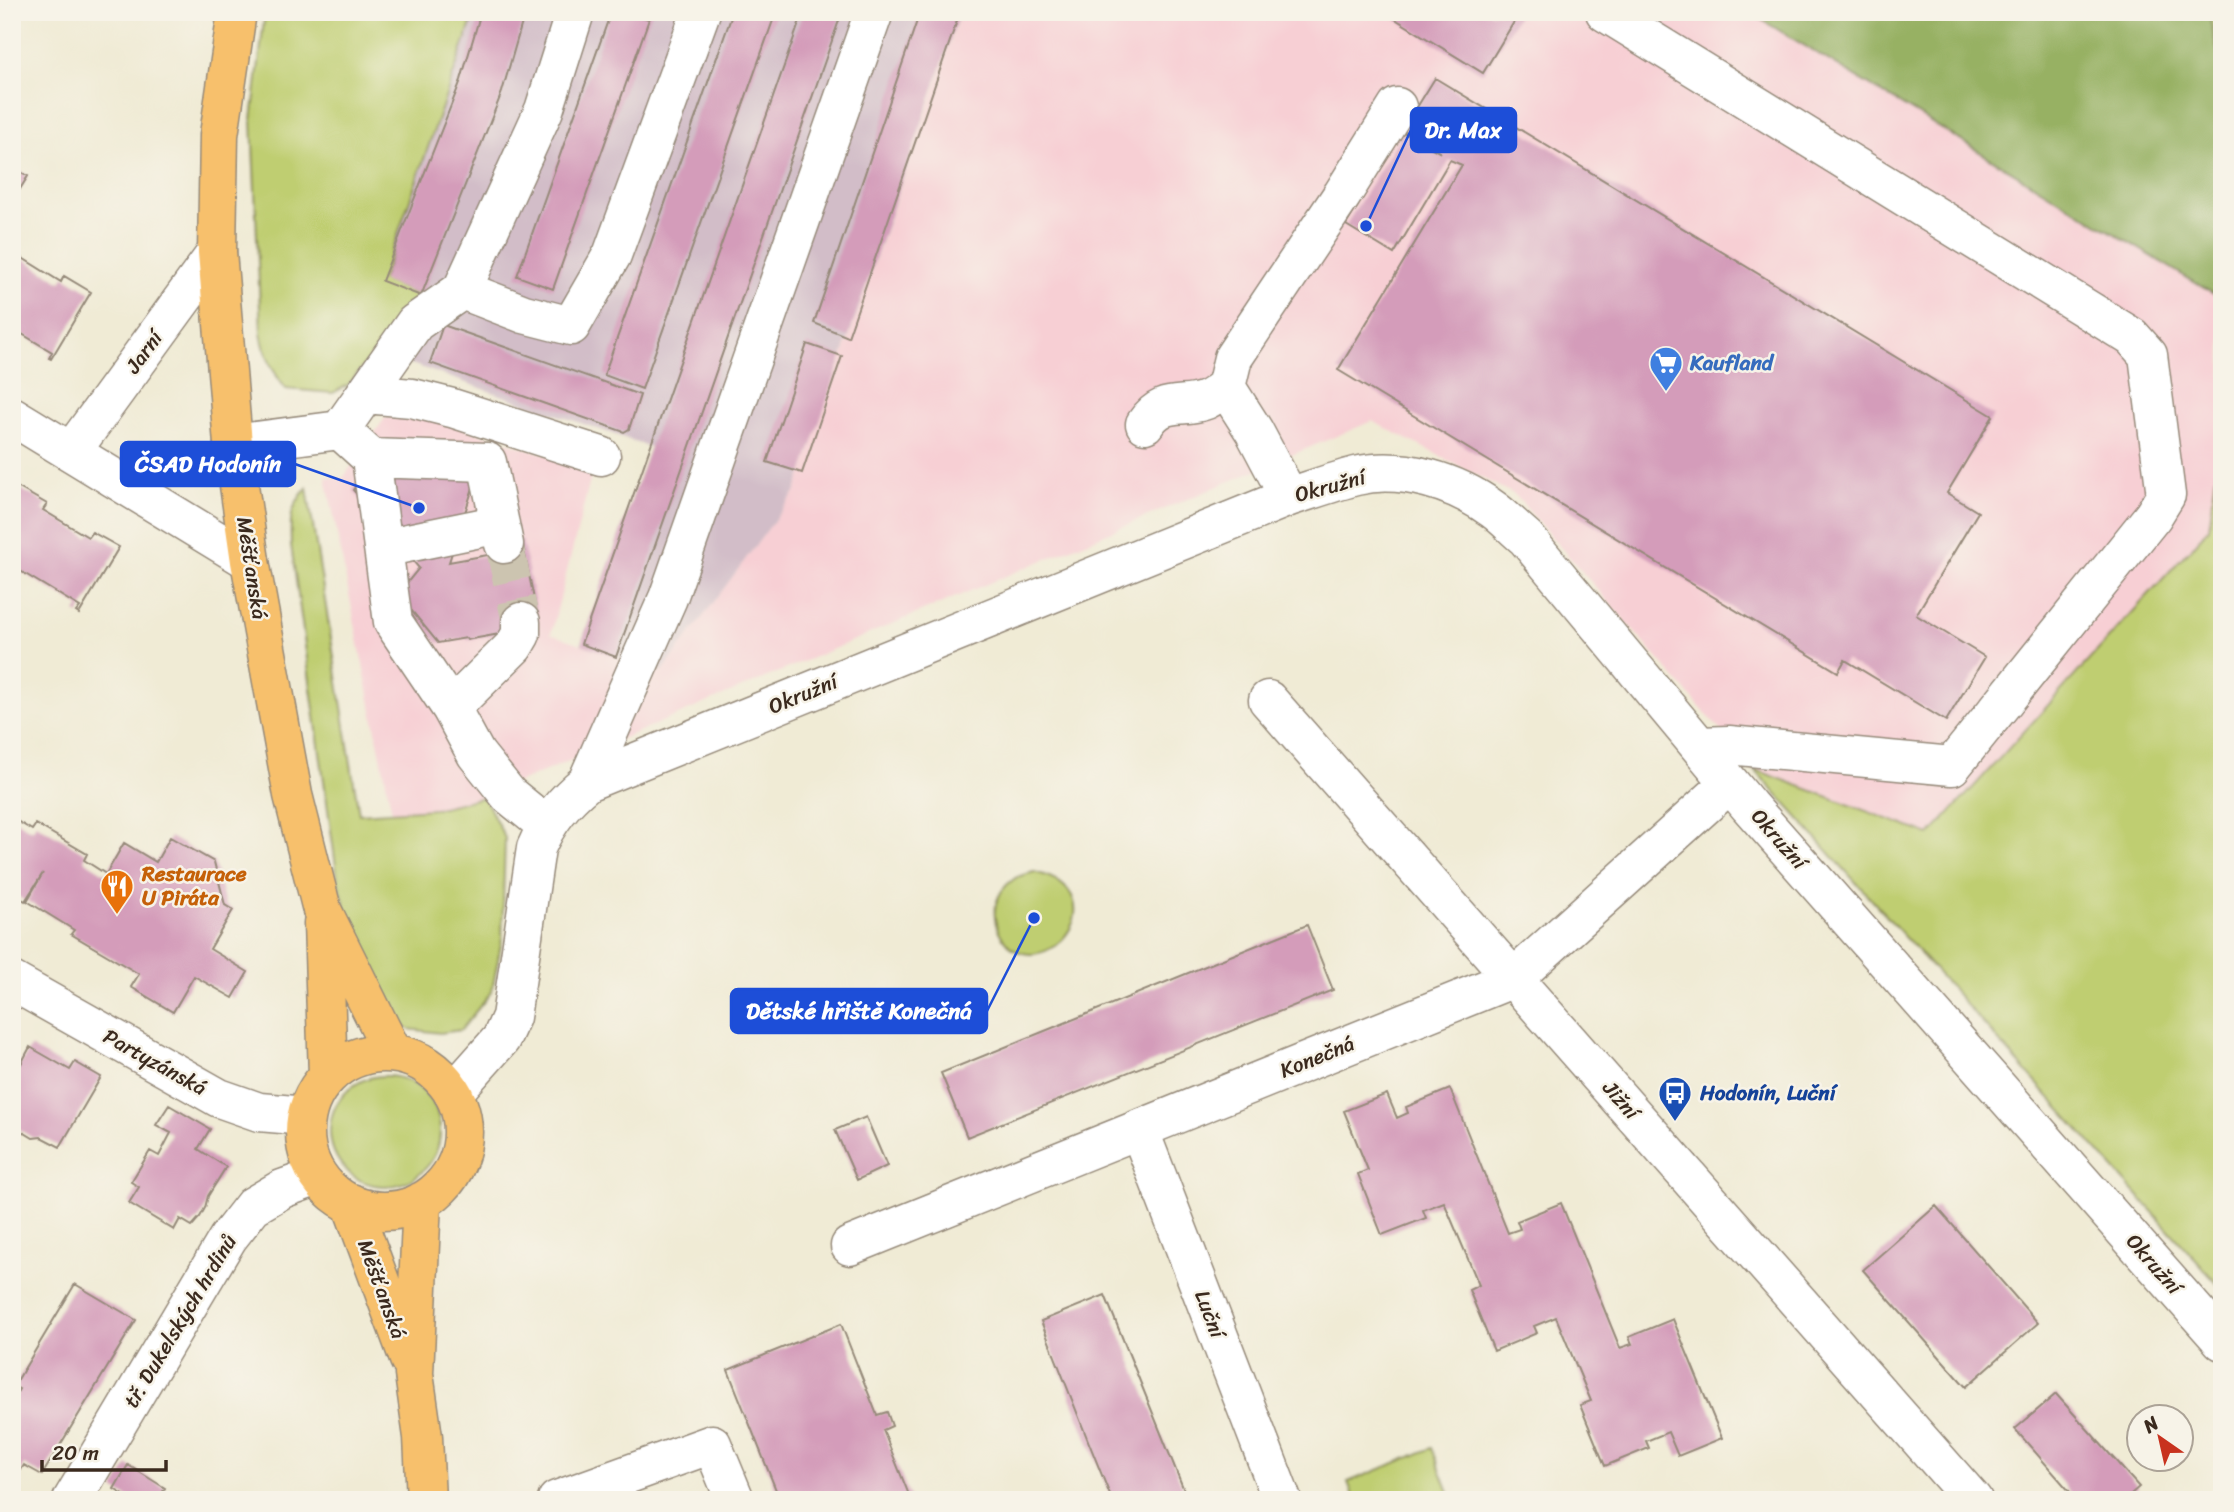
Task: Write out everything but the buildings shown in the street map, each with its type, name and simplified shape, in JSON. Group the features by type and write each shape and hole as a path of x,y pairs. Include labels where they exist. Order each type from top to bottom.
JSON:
{"main road":[{"name":"Měšťanská","path":"237,12 219,135 217,252 233,444 250,561 293,796 323,910 393,1053"},
{"name":"Měšťanská","path":"323,910 328,1076"},
{"name":"Měšťanská","path":"306,1116 314,1095 328,1076 347,1062 369,1054 393,1053 428,1066 442,1078 460,1109 463,1127 457,1162 437,1191 422,1201 399,1209 374,1210 351,1203 328,1187 318,1176"},
{"path":"306,1116 307,1147 318,1176"},
{"name":"Měšťanská","path":"422,1201 414,1374 423,1437 426,1500"},
{"name":"Měšťanská","path":"351,1203 414,1374"}],"street":[{"path":"233,444 340,430 415,323 462,290 544,110 575,12"},
{"path":"462,290 524,314 571,326 612,255 701,12"},
{"path":"587,782 668,598 874,12"},
{"path":"1605,12 2132,337 2148,355 2166,495 2153,516 1952,766 1729,745 1699,746"},
{"path":"1145,424 1153,412 1166,406 1206,400 1226,387 1233,358 1397,107"},
{"name":"Jarní","path":"71,452 217,252"},
{"path":"1226,387 1254,431 1289,497"},
{"path":"365,394 412,398 452,408 601,456"},
{"path":"12,416 250,561"},
{"path":"340,430 371,458 487,462 502,534 383,548"},
{"path":"371,458 393,622 451,708 476,754 509,795 546,825"},
{"name":"Okružní","path":"453,1093 501,1039 510,1017 536,848 546,825 572,794 587,782 1289,497 1358,476 1392,472 1422,477 1461,491 1493,510 1526,538 1730,783 2222,1341"},
{"path":"451,708 514,646 521,634 521,622"},
{"name":"Jižní","path":"1268,700 1973,1500"},
{"name":"Konečná","path":"850,1246 1514,978 1730,783"},
{"name":"Partyzánská","path":"12,981 219,1098 259,1112 306,1116"},
{"name":"Luční","path":"1139,1129 1282,1500"},
{"name":"tř. Dukelských hrdinů","path":"72,1500 228,1238 253,1206 282,1189 318,1176"},
{"path":"556,1500 712,1444 735,1500"}],"shaded area":[{"path":"475,12 960,12 796,491 662,672 581,644 650,447 380,353 420,295 382,281"},
{"path":"961,12 1749,12 2222,299 2222,432 2209,528 1929,835 1754,769 1515,495 1372,421 484,797 434,809 392,812 326,477 343,478 385,418 424,416 593,469 551,634 662,672 796,491"}],"green space":[{"path":"265,12 475,12 382,280 421,296 348,385 333,393 286,389 270,362 261,333 252,120"},
{"path":"1749,12 2208,12 2222,70 2222,299"},
{"path":"2208,12 2222,12 2222,70"},
{"path":"2222,432 2222,1289 1754,769 1930,835 2209,528"},
{"path":"307,488 359,814 434,809 484,797 505,838 502,939 492,991 461,1030 440,1033 408,1029 390,1015 367,980 338,881 291,545 292,515"},
{"path":"1034,872 1061,884 1074,900 1074,918 1066,935 1052,947 1035,954 1017,950 1001,935 995,920 998,897 1007,884 1018,876"},
{"path":"385,1076 406,1080 424,1092 436,1110 440,1131 436,1152 424,1170 406,1182 385,1186 364,1182 346,1170 334,1152 330,1131 334,1110 346,1092 364,1080"},
{"path":"1432,1448 1452,1500 1355,1500 1348,1482"}],"tunnel":[{"path":"504,544 521,622"}],"place":[{"name":"Dr. Max","path":"1366,226"},
{"name":"Kaufland","path":"1666,393"},
{"name":"ČSAD Hodonín","path":"419,508"},
{"name":"Restaurace U Piráta","path":"117,916"},
{"name":"Dětské hřiště Konečná","path":"1034,918"},
{"name":"Hodonín, Luční","path":"1675,1123"}]}
